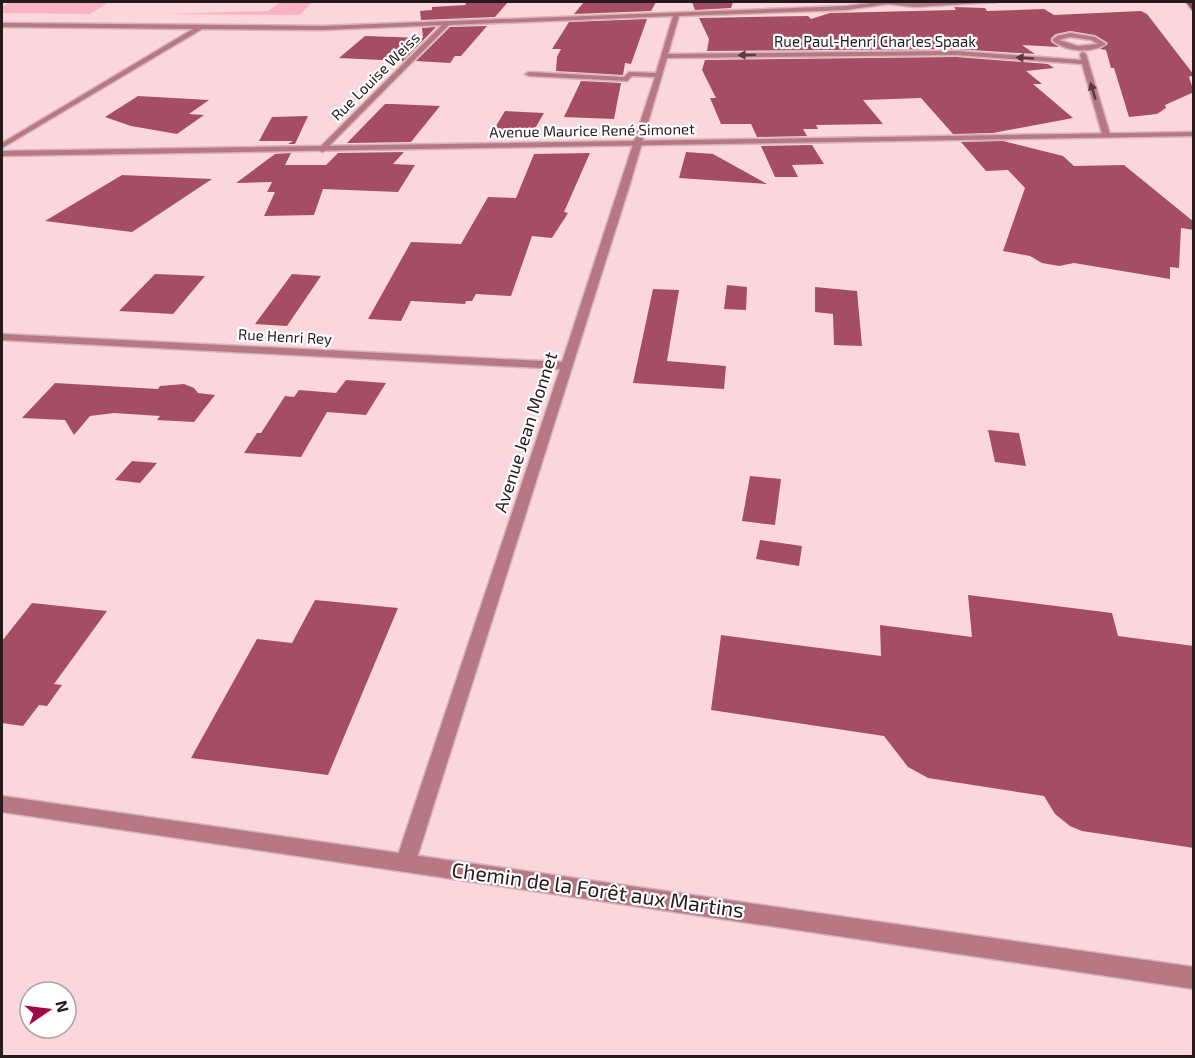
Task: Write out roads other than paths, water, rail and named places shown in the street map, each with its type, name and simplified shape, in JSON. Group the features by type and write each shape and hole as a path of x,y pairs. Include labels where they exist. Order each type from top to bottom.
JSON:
{"main road":[{"path":"1189,2 1194,9"}],"street":[{"path":"2,26 323,28 846,8 887,2 915,5 993,2"},
{"name":"Avenue Jean Monnet","path":"406,861 639,143 677,14"},
{"path":"82,26 92,20"},
{"name":"Rue Louise Weiss","path":"323,149 446,25 444,23"},
{"path":"2,146 199,28"},
{"path":"1064,36 1078,36 1099,40 1103,44 1082,48 1066,46 1055,40 1064,36"},
{"path":"1082,48 1084,62 1106,134"},
{"name":"Rue Paul-Henri Charles Spaak","path":"665,56 956,53 1084,62"},
{"path":"529,74 627,79 629,74 659,75"},
{"name":"Avenue Maurice René Simonet","path":"2,154 1194,132"},
{"name":"Rue Henri Rey","path":"2,337 567,366"},
{"name":"Chemin de la Forêt aux Martins","path":"2,804 406,861 1194,978"}]}
